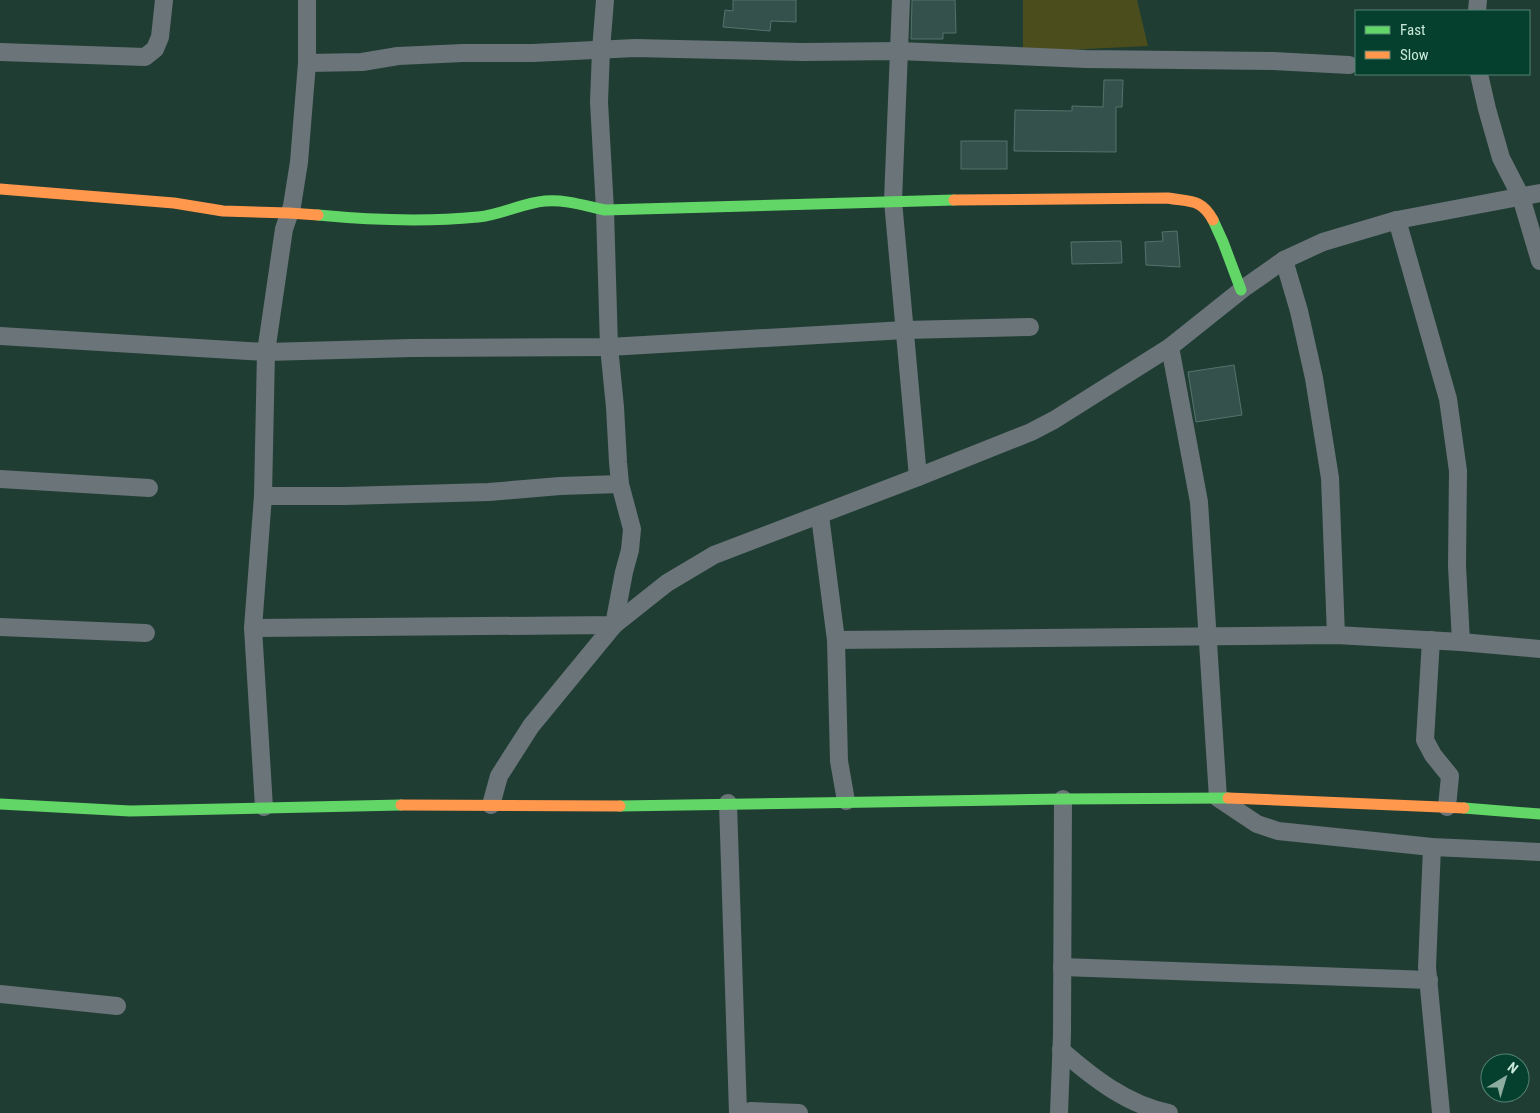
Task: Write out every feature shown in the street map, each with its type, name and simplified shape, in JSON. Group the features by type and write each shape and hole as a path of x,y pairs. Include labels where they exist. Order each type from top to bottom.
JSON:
{"street":[{"path":"0,52 145,57 155,49 160,37 164,0"},
{"path":"264,807 253,628 263,496 266,352 284,229 299,162 307,63 307,0"},
{"path":"605,0 600,50 599,102 605,210 609,347 620,484 632,530 630,550 614,625"},
{"path":"901,0 893,200 918,478"},
{"path":"307,63 362,62 398,56 635,48 803,52 899,51 1086,59 1273,60 1349,65"},
{"path":"1479,75 1501,158 1521,197 1540,261"},
{"path":"0,188 174,203 223,211 289,213 348,218 429,219 480,217 545,201 605,210 893,200 1168,198 1201,203 1208,211 1217,227 1241,290"},
{"path":"491,805 498,776 531,726 614,625 668,583 714,555 918,478 1031,432 1054,420 1170,347 1241,290 1284,260 1323,242 1397,220 1540,193"},
{"path":"1397,220 1448,399 1458,470 1457,566 1461,642"},
{"path":"1284,260 1299,311 1314,378 1330,478 1336,635"},
{"path":"0,336 266,352 411,348 609,347 905,330 1030,327"},
{"path":"1170,347 1199,502 1218,798"},
{"path":"0,479 149,488"},
{"path":"263,496 489,492 560,486 620,484"},
{"path":"820,516 836,640 839,761 846,802"},
{"path":"253,628 614,625"},
{"path":"0,627 146,633"},
{"path":"836,640 1208,638 1336,635 1461,642 1540,649"},
{"path":"1431,640 1426,740 1433,755 1450,776 1447,807"},
{"path":"1218,798 1257,824 1278,831 1432,847 1540,852"},
{"path":"0,804 130,811 264,807 631,806 1218,798 1447,807 1540,814"},
{"path":"1059,1113 1063,799"},
{"path":"728,804 738,1113"},
{"path":"1432,847 1427,967 1441,1113"},
{"path":"1062,967 1428,980"},
{"path":"0,994 117,1006"},
{"path":"1061,1050 1088,1074 1119,1094 1156,1110 1169,1113"},
{"path":"743,1113 751,1111 798,1113"}],"shaded area":[{"path":"1023,0 1137,0 1148,46 1023,52"}],"building":[{"path":"733,0 796,0 796,22 771,21 770,31 723,27 725,10 733,11"},
{"path":"912,0 955,0 956,33 943,33 943,39 911,39"},
{"path":"1104,80 1123,80 1122,107 1116,107 1116,152 1014,151 1015,110 1072,111 1072,106 1103,107"},
{"path":"961,141 1007,141 1007,169 961,169"},
{"path":"1177,231 1180,267 1146,265 1145,242 1163,241 1162,232"},
{"path":"1121,241 1122,263 1072,264 1071,242"},
{"path":"1234,365 1242,415 1196,422 1188,372"}],"traffic: fast":[{"path":"318,215 398,220 458,219 487,216 536,202 552,201 575,203 605,210 954,200"},
{"path":"1213,220 1241,290"},
{"path":"620,806 1228,798"},
{"path":"0,804 130,811 401,805"},
{"path":"1464,808 1540,814"}],"traffic: slow":[{"path":"0,189 174,203 223,211 318,215"},
{"path":"954,200 1168,198 1199,204 1213,220"},
{"path":"1228,798 1464,808"},
{"path":"401,805 620,806"}]}
